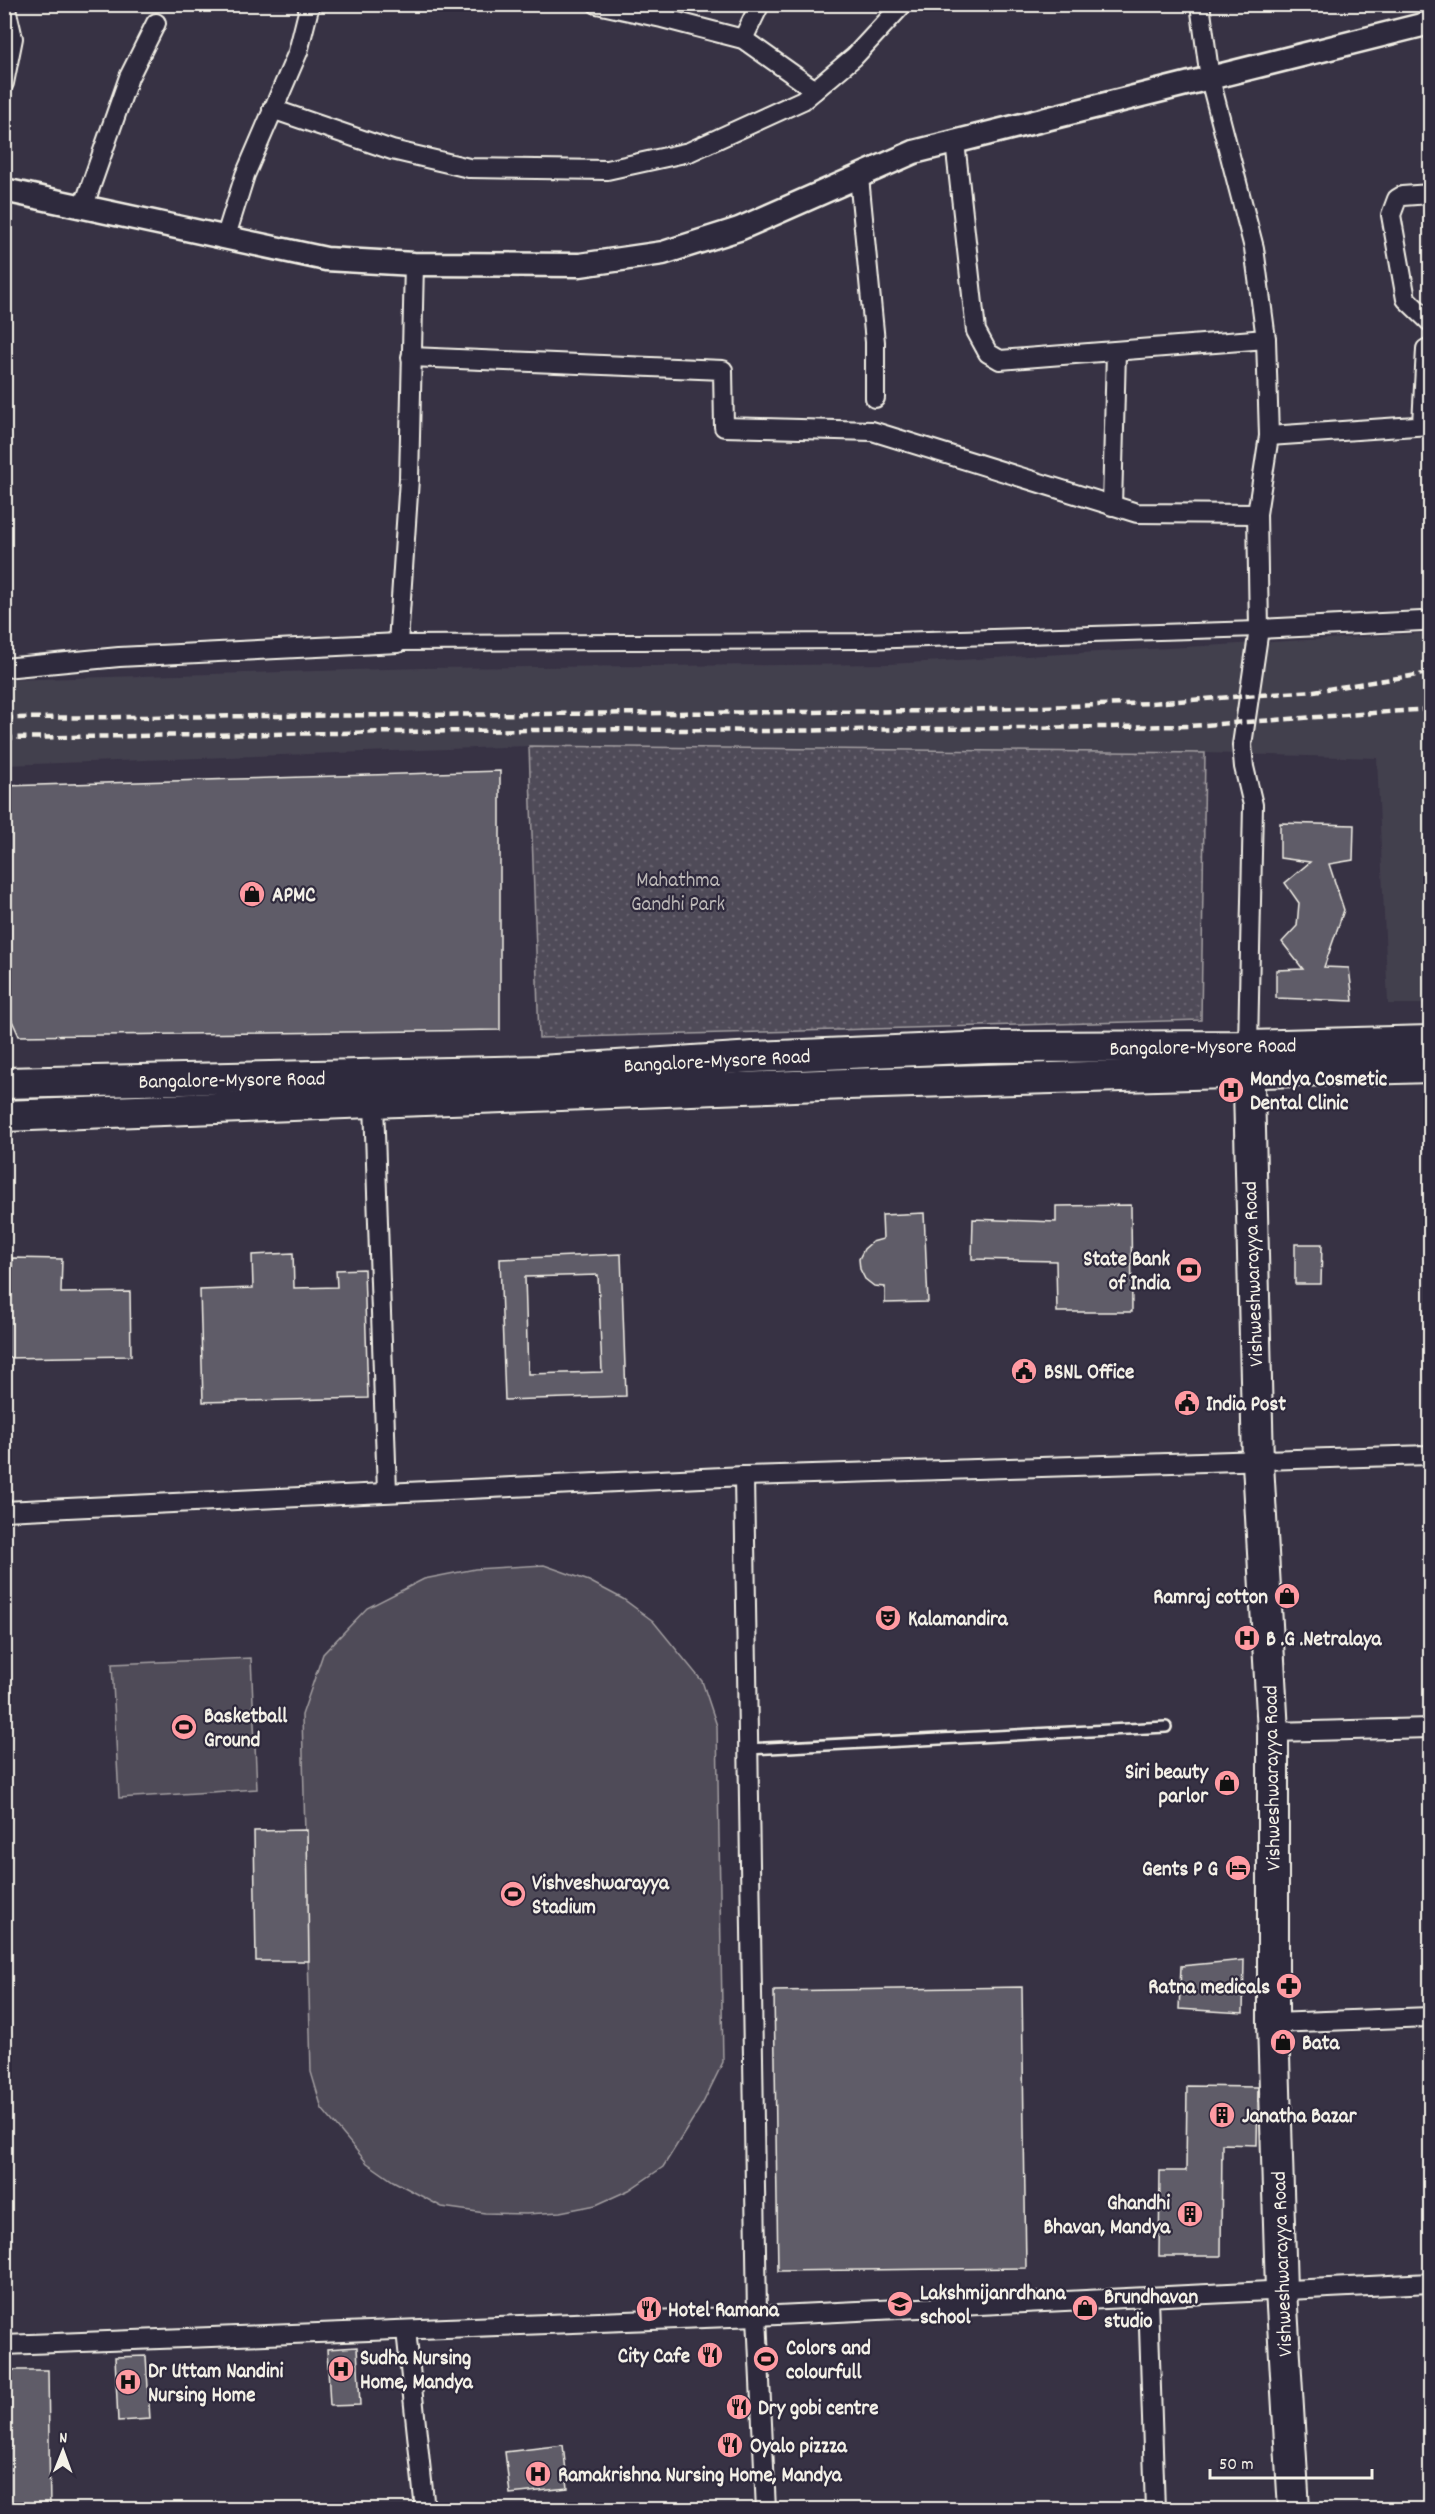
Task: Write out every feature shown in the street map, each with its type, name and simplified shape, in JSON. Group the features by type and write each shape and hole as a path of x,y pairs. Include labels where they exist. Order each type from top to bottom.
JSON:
{"main road":[{"name":"Bangalore-Mysore Road","path":"4,1116 374,1103 1248,1058 1431,1041"},
{"name":"Bangalore-Mysore Road","path":"4,1083 541,1071 754,1057 988,1047 1431,1067"},
{"name":"Vishweshwarayya Road","path":"1248,1058 1258,1462 1273,1732 1273,2024 1281,2290 1294,2510"}],"street":[{"path":"4,83 13,38 5,4"},
{"path":"225,239 245,175 298,52 310,4"},
{"path":"597,4 743,39 815,90"},
{"path":"743,39 760,4"},
{"path":"272,109 392,150 469,168 607,170 689,152 803,100 854,57 903,4"},
{"path":"1200,4 1210,79 1254,248 1266,339 1269,436 1257,514 1259,629 1242,745 1244,767 1253,805 1248,1058"},
{"path":"4,190 326,259 414,264 580,265 663,253 739,229 914,152 1431,23"},
{"path":"84,208 129,77 156,24"},
{"path":"955,142 976,331 988,353 1000,360 1266,339"},
{"path":"859,177 875,342 875,398"},
{"path":"1431,194 1402,196 1397,199 1391,215 1406,299 1431,322"},
{"path":"398,643 409,479 414,264"},
{"path":"1269,436 1426,425 1426,349 1431,347"},
{"path":"1112,506 1116,351"},
{"path":"411,357 723,370 724,427 872,431 1137,513 1257,514"},
{"path":"4,668 119,657 398,643 863,641 1259,629 1422,621"},
{"path":"374,1103 387,1492"},
{"path":"4,1511 744,1476 1431,1455"},
{"path":"744,1476 757,2316 766,2510"},
{"path":"1273,1732 1431,1728"},
{"path":"1273,2024 1431,2017"},
{"path":"4,2345 757,2316 1431,2283"},
{"path":"1148,2297 1155,2510"},
{"path":"406,2330 425,2510"}],"lane":[{"path":"748,1749 1166,1727"}],"shaded area":[{"path":"1430,633 1430,1004 1388,1004 1377,758 1205,753 529,746 5,765 4,680 422,668 889,664"}],"green space":[{"name":"Mahathma Gandhi Park","path":"529,746 1205,753 1201,1020 539,1038"},
{"name":"Vishveshwarayya Stadium","path":"544,1565 589,1581 623,1599 653,1621 702,1681 717,1726 723,2062 703,2103 663,2167 629,2190 596,2205 560,2212 485,2213 442,2207 393,2181 367,2163 322,2109 311,2072 302,1715 323,1654 367,1608 424,1579 475,1569"},
{"name":"Basketball Ground","path":"251,1658 257,1789 119,1798 112,1664"}],"building":[{"name":"APMC","path":"500,771 500,1030 19,1036 4,1003 4,786"},
{"path":"1280,823 1354,825 1353,860 1329,864 1344,910 1324,967 1349,968 1353,1001 1276,998 1276,970 1303,969 1282,942 1297,926 1299,903 1285,883 1310,862 1280,858"},
{"path":"1131,1205 1132,1312 1057,1312 1056,1261 972,1259 973,1219 1056,1222 1056,1206"},
{"path":"924,1213 928,1302 885,1303 885,1287 874,1286 865,1279 860,1269 859,1259 864,1249 872,1242 883,1239 882,1215"},
{"path":"1295,1244 1322,1244 1321,1284 1295,1284"},
{"path":"293,1253 294,1288 337,1287 336,1270 364,1269 368,1398 203,1402 200,1290 253,1288 252,1255"},
{"path":"621,1254 626,1396 505,1400 500,1259","holes":["598,1275 602,1372 528,1374 525,1277"]},
{"path":"12,1258 62,1259 61,1293 130,1292 131,1356 4,1358 4,1293 12,1293"},
{"path":"307,1830 309,1961 256,1961 254,1831"},
{"path":"1244,1960 1243,2013 1179,2009 1181,1966"},
{"path":"1022,1987 1026,2268 778,2271 774,1991"},
{"path":"1187,2086 1258,2087 1257,2145 1222,2144 1221,2256 1159,2256 1160,2171 1186,2171"},
{"path":"357,2347 360,2405 330,2406 327,2349"},
{"path":"146,2356 150,2419 118,2421 115,2357"},
{"path":"4,2370 48,2370 50,2510 4,2510"},
{"path":"563,2445 568,2488 510,2494 505,2452"}],"railway":[{"path":"4,718 935,711 1151,703 1314,691 1430,673"},
{"path":"4,738 600,729 764,731 1190,726 1430,709"}],"place":[{"name":"APMC","path":"252,894"},
{"name":"Mandya Cosmetic Dental Clinic","path":"1231,1090"},
{"name":"State Bank of India","path":"1189,1270"},
{"name":"BSNL Office","path":"1024,1371"},
{"name":"India Post","path":"1187,1403"},
{"name":"Ramraj cotton","path":"1287,1596"},
{"name":"Kalamandira","path":"888,1618"},
{"name":"B .G .Netralaya","path":"1247,1638"},
{"name":"Basketball Ground","path":"184,1727"},
{"name":"Siri beauty parlor","path":"1227,1783"},
{"name":"Gents P G","path":"1238,1868"},
{"name":"Vishveshwarayya Stadium","path":"513,1894"},
{"name":"Ratna medicals","path":"1289,1986"},
{"name":"Bata","path":"1283,2042"},
{"name":"Janatha Bazar","path":"1222,2115"},
{"name":"Ghandhi Bhavan, Mandya","path":"1190,2214"},
{"name":"Lakshmijanrdhana school","path":"900,2304"},
{"name":"Brundhavan studio","path":"1085,2308"},
{"name":"Hotel Ramana","path":"649,2309"},
{"name":"City Cafe","path":"710,2355"},
{"name":"Colors and colourfull","path":"766,2359"},
{"name":"Sudha Nursing Home, Mandya","path":"341,2369"},
{"name":"Dr Uttam Nandini Nursing Home","path":"128,2382"},
{"name":"Dry gobi centre","path":"739,2407"},
{"name":"Oyalo pizzza","path":"730,2445"},
{"name":"Ramakrishna Nursing Home, Mandya","path":"538,2474"}]}
